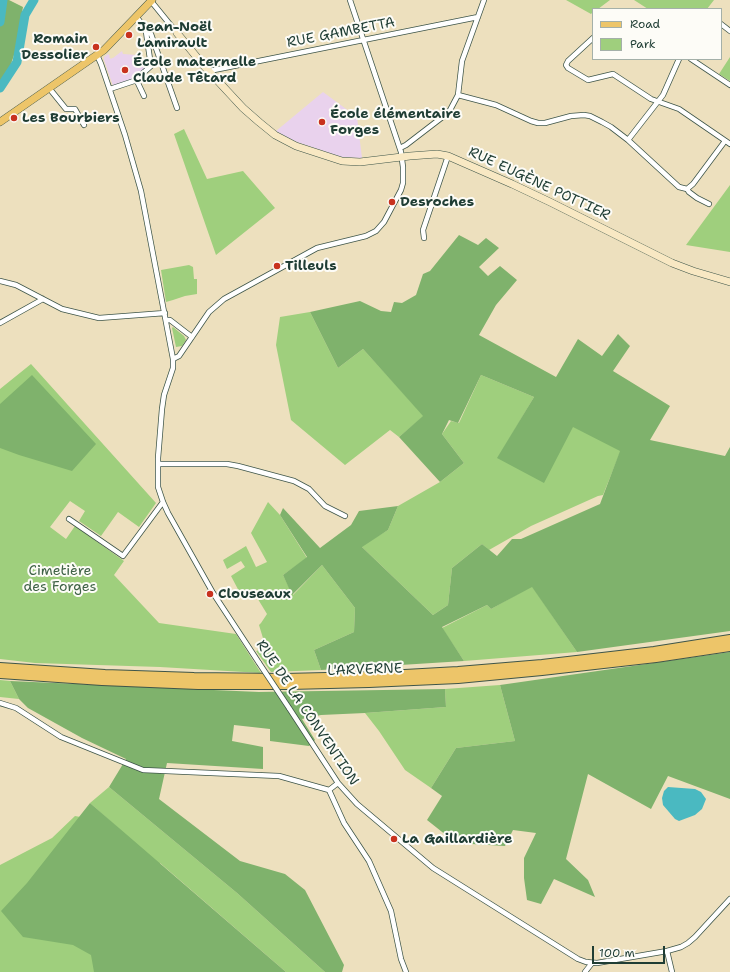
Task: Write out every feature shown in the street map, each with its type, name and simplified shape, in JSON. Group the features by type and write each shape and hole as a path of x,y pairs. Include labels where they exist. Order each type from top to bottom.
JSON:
{"highway":[{"name":"L'ARVERNE","path":"0,667 187,677 270,678 369,676 550,663 654,651 730,639"},
{"name":"L'ARVERNE","path":"0,674 102,681 177,684 249,685 369,683 458,679 542,671 656,658 730,647"}],"main road":[{"path":"0,122 97,55 110,44 151,1"}],"street":[{"path":"173,359 179,356 209,312 224,299 317,248 366,236 376,232 384,222 401,190 402,157 400,148 350,0"},
{"path":"400,148 449,112 458,95 462,61 484,0"},
{"name":"RUE EUGÈNE POTTIER","path":"151,1 208,71 243,108 275,135 296,146 342,161 360,162 438,154 448,156 550,202 672,263 730,282"},
{"path":"110,89 134,81 151,66 146,32 140,20 136,16"},
{"name":"RUE GAMBETTA","path":"208,71 478,17"},
{"path":"146,32 150,34 177,108"},
{"path":"592,39 568,61 566,65 568,68 588,80 613,74 651,99 679,109 730,144"},
{"name":"RUE DE LA CONVENTION","path":"97,55 126,135 141,191 173,359 172,372 164,395 162,409 158,464 158,487 162,502 213,594 338,783 357,804 433,868 578,959 586,962 592,963 667,951 681,947 695,937 730,899"},
{"path":"628,140 663,95 679,60"},
{"path":"692,60 730,85"},
{"path":"136,79 144,96"},
{"path":"49,88 66,109 75,109 84,126"},
{"path":"458,95 496,105 538,123 545,123 571,116 590,116 602,122 628,140 679,187 687,189 693,195 709,204"},
{"path":"687,189 693,184 725,141"},
{"path":"424,238 423,230 448,156"},
{"path":"0,282 16,285 62,309 100,318 165,313"},
{"path":"0,323 43,299"},
{"path":"166,320 170,320 192,337"},
{"path":"158,464 227,464 294,481 309,489 325,506 345,516"},
{"path":"69,519 123,556 162,502"},
{"path":"0,703 16,708 61,737 143,770 280,776 329,790 344,823 369,861 391,911 406,972"},
{"path":"329,790 338,783"},
{"path":"667,951 672,972"},
{"path":"585,972 592,963"}],"shaded area":[{"name":"École maternelle Claude Têtard","path":"122,51 123,54 137,55 139,59 143,58 147,67 133,79 113,86 104,57 108,54 111,59"},
{"name":"École élémentaire Forges","path":"323,92 357,117 362,158 341,157 297,142 276,131"}],"green space":[{"path":"0,0 9,0 23,7 15,52 9,70 0,81"},
{"path":"566,0 610,0 599,8 592,8 591,14"},
{"path":"634,0 714,0 708,8 646,8"},
{"path":"730,57 730,81 719,74"},
{"path":"184,129 207,179 243,171 275,208 216,255 174,134"},
{"path":"730,185 730,252 686,245"},
{"path":"459,235 478,245 486,238 499,248 479,267 488,276 500,266 517,280 496,305 479,335 556,377 578,339 602,356 618,334 630,346 613,371 670,406 650,440 725,456 730,447 730,631 577,652 532,587 491,609 487,605 442,627 464,661 321,670 314,650 354,632 355,608 322,565 292,595 283,575 307,557 280,515 283,508 320,548 351,525 359,511 398,506 388,530 362,547 433,615 448,605 452,568 482,544 497,556 512,539 521,539 600,504 620,451 573,427 544,483 497,458 534,397 481,375 458,423 449,420 442,434 464,463 440,482 399,437 423,416 363,349 338,368 310,312 360,301 381,311 391,312 394,302 402,303 416,295 423,274 430,271"},
{"path":"189,265 193,267 194,279 197,279 197,294 166,302 161,270"},
{"path":"310,312 338,368 363,349 424,416 399,437 390,430 345,465 291,420 276,345 280,317"},
{"path":"173,327 184,336 186,340 182,346 176,347"},
{"name":"Cimetière des Forges","path":"31,364 156,503 139,527 118,512 101,536 79,521 85,511 70,501 50,527 66,539 75,526 124,561 114,575 159,623 236,634 261,673 160,667 35,663 0,659 0,389"},
{"path":"32,375 96,444 72,471 0,448 0,404"},
{"path":"481,375 534,397 498,458 573,426 621,450 603,495 531,526 489,550 482,544 452,568 448,605 433,615 361,546 388,530 398,506 440,482 464,463 442,434 451,421 459,423"},
{"path":"268,502 280,515 307,558 283,575 293,595 322,565 355,608 354,632 314,650 321,670 271,672 256,651 266,648 259,625 267,614 253,591 241,595 231,576 245,567 241,561 227,569 223,560 246,546 256,567 267,562 251,533"},
{"path":"532,586 577,652 464,661 442,628 487,605 491,609"},
{"path":"730,652 730,799 668,776 651,809 588,774 566,859 588,880 595,897 554,879 541,904 527,900 524,878 524,858 536,833 513,830 505,846 456,843 427,820 442,796 431,788 456,748 515,741 500,685"},
{"path":"0,680 10,681 19,699 0,697"},
{"path":"10,681 259,692 445,689 446,707 321,715 302,719 315,740 309,746 270,741 270,729 234,725 232,741 263,747 263,769 167,763 159,799 240,861 285,874 305,890 344,965 342,972 325,972 237,893 109,787 126,759 82,738 28,708 19,699"},
{"path":"500,685 515,741 456,748 431,788 405,770 365,713 446,707 445,689"},
{"path":"109,787 237,893 325,972 286,972 160,863 180,972 0,972 0,865 52,838 75,816 102,821 117,827 90,803"},
{"path":"90,803 286,972 94,972 91,955 73,945 23,937 1,911 27,883"}],"water":[{"path":"668,787 695,789 701,792 706,799 702,809 695,815 679,821 675,819 663,805 662,798 664,791"}],"waterway":[{"path":"0,22 3,0"},
{"path":"0,88 17,62 25,15 34,0"}],"place":[{"name":"Jean-Noël Lamirault","path":"129,35"},
{"name":"Romain Dessolier","path":"96,47"},
{"name":"École maternelle Claude Têtard","path":"125,70"},
{"name":"Les Bourbiers","path":"14,118"},
{"name":"École élémentaire Forges","path":"322,122"},
{"name":"Desroches","path":"392,202"},
{"name":"Tilleuls","path":"277,266"},
{"name":"Clouseaux","path":"210,594"},
{"name":"La Gaillardière","path":"394,839"}]}
